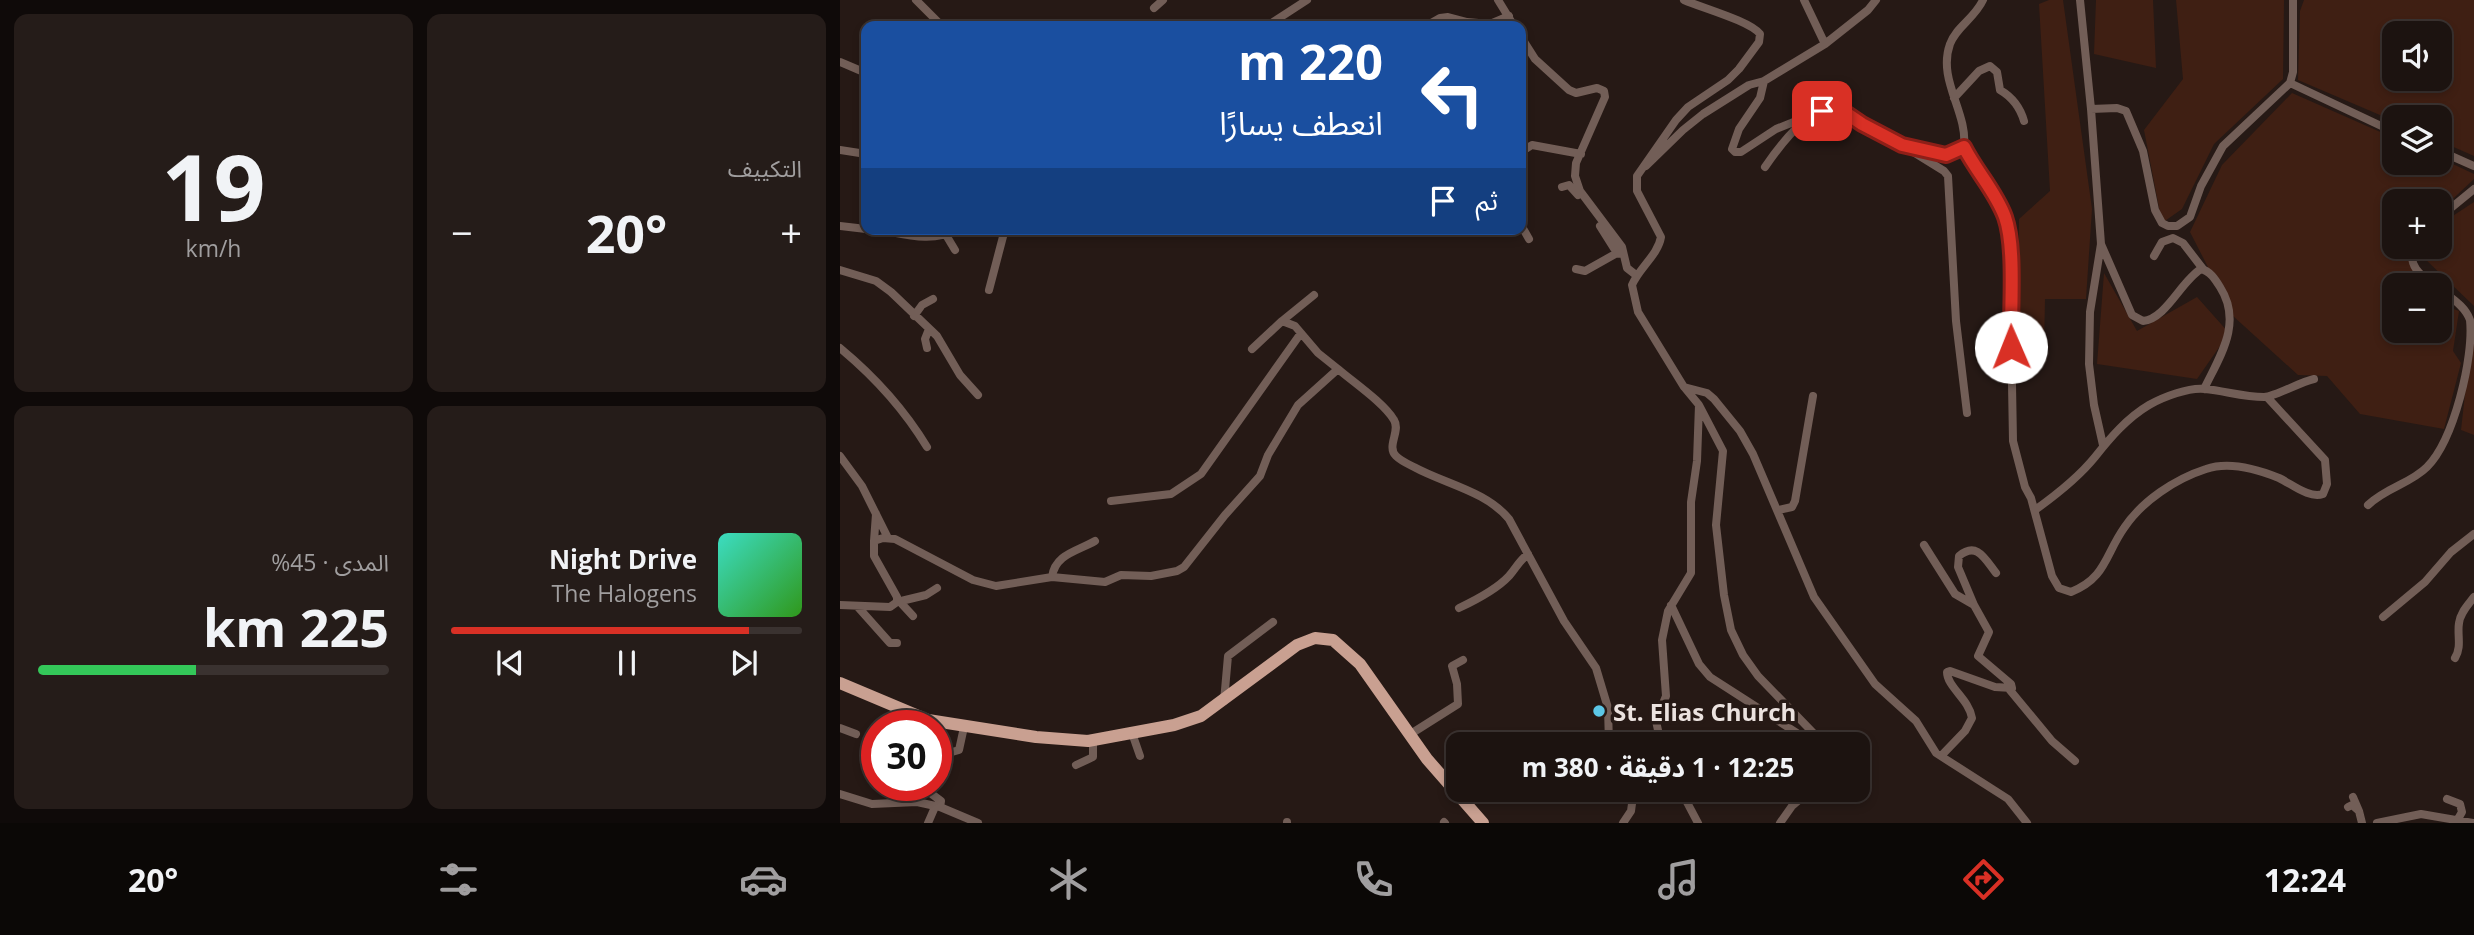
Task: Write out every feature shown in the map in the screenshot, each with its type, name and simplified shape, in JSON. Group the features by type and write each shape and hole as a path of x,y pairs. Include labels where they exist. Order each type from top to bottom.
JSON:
{"main road":[{"path":"841,685 921,718 964,727 1066,741 1093,740 1186,722 1224,701 1297,645 1308,640 1333,640 1360,664 1438,772 1483,823"}],"street":[{"path":"916,0 937,21"},
{"path":"1154,8 1163,0"},
{"path":"1275,21 1307,0"},
{"path":"1498,0 1512,21"},
{"path":"1684,0 1755,28 1760,34 1759,42 1728,80 1688,107 1676,120 1637,176 1637,191 1661,237 1660,245 1636,275 1631,291 1638,312 1684,387 1699,405 1723,452 1716,525 1725,603 1731,630 1743,655 1758,676 1812,732"},
{"path":"1804,0 1825,44"},
{"path":"1643,167 1703,114 1749,85 1764,81 1825,44 1868,10 1876,0"},
{"path":"1983,0 1973,16 1955,34 1949,46 1946,64 1963,128 1964,147 1999,205 2007,225 2013,441 2021,474 2035,510 2040,538 2054,582 2059,589 2071,592 2086,585 2101,570 2125,526 2150,499 2206,469 2243,467 2278,478 2314,495 2323,494 2327,484 2325,460 2267,397"},
{"path":"2080,0 2101,244 2091,303 2088,354 2094,405 2103,445"},
{"path":"2091,108 2117,108 2126,111 2143,152 2158,217 2168,226 2177,226 2190,217 2202,186 2223,146 2290,83 2293,72 2293,0"},
{"path":"1497,21 1509,16"},
{"path":"1435,21 1448,17 1463,21"},
{"path":"1526,45 1535,60 1569,90 1576,93 1597,88 1604,91 1605,97 1574,170 1576,182 1622,247 1621,254"},
{"path":"840,62 861,71"},
{"path":"1954,98 1979,71 1990,66 1997,72 2000,90 2009,95 2020,109 2024,121"},
{"path":"1764,81 1760,98 1733,140 1732,149 1735,152 1741,152 1776,129 1822,111 1840,109 1944,171 1948,176 1956,320 1967,413"},
{"path":"2290,83 2382,126"},
{"path":"1765,167 1790,135 1822,111"},
{"path":"1526,149 1532,145 1581,154"},
{"path":"1902,145 1946,155 1964,147"},
{"path":"840,150 861,153"},
{"path":"2452,157 2474,166"},
{"path":"1562,187 1569,185 1574,188 1628,268 1636,275"},
{"path":"2452,206 2474,189"},
{"path":"840,226 861,228"},
{"path":"1526,234 1529,239"},
{"path":"920,235 941,235"},
{"path":"951,235 954,250"},
{"path":"989,290 1003,235"},
{"path":"2154,256 2162,242 2173,238 2183,243 2203,270 2209,272 2228,303 2230,313 2226,343 2204,389"},
{"path":"2101,244 2132,314 2143,321 2155,317 2192,276 2203,270"},
{"path":"1576,269 1591,269 1621,254"},
{"path":"2412,259 2412,264 2421,273"},
{"path":"840,270 876,281 891,292 937,336 960,375 978,395"},
{"path":"1252,349 1314,295"},
{"path":"914,316 922,305 933,299"},
{"path":"2368,505 2385,491 2412,479 2428,466 2448,436 2460,409 2471,365 2472,332 2465,310 2452,299"},
{"path":"1282,321 1295,326 1318,353 1370,395 1394,420 1396,431 1392,447 1396,456 1440,481 1483,498 1498,508 1514,526 1564,621 1596,668 1608,708 1609,732"},
{"path":"928,348 925,339 929,329"},
{"path":"1111,501 1171,494 1201,474 1301,333"},
{"path":"840,348 880,384 909,418 927,447"},
{"path":"874,541 895,539 973,580 996,586 1052,577 1105,582 1121,575 1151,576 1177,571 1184,567 1225,514 1260,476 1268,456 1298,405 1338,369"},
{"path":"2035,510 2062,491 2103,445 2149,405 2204,389 2267,397 2314,379"},
{"path":"1684,387 1707,393 1730,417 1747,443 1814,597 1875,684 1916,721 1933,750 2008,799 2027,823"},
{"path":"1778,510 1793,508 1813,396"},
{"path":"1658,732 1656,721 1666,696 1661,647 1663,630 1671,605 1689,578 1692,566 1691,502 1697,461 1699,405"},
{"path":"840,456 862,486 888,538"},
{"path":"876,514 874,556 899,602 913,616"},
{"path":"2383,617 2425,582 2451,552 2474,534"},
{"path":"1052,577 1058,561 1065,555 1095,541"},
{"path":"1924,545 1955,594 1974,605"},
{"path":"1996,573 1982,553 1976,550 1966,551 1958,559 1958,567 1974,605 1989,632 1978,656 2011,684 2012,688 2009,689"},
{"path":"1459,608 1502,582 1510,575 1517,562 1528,554"},
{"path":"1958,559 1966,570"},
{"path":"840,605 890,607 932,593 937,588"},
{"path":"2455,658 2459,651 2458,625 2474,597"},
{"path":"1671,605 1699,664 1710,677 1795,732"},
{"path":"857,606 890,643 897,643"},
{"path":"1224,701 1228,656 1273,622"},
{"path":"1409,734 1458,704 1459,695 1452,667 1463,660"},
{"path":"1941,756 1965,731 1972,718 1969,705 1948,681 1947,672 1950,671 1995,687 2009,689 2052,741 2075,761"},
{"path":"952,753 960,750 964,727"},
{"path":"840,728 856,734"},
{"path":"1132,733 1140,757"},
{"path":"1076,765 1093,757 1093,740"},
{"path":"840,794 872,804 917,802 978,823"},
{"path":"2353,797 2362,823"},
{"path":"2446,799 2460,804 2462,812 2458,819"},
{"path":"928,823 941,801"},
{"path":"1623,823 1631,811 1632,802"},
{"path":"1687,802 1698,823"},
{"path":"1780,823 1797,802"},
{"path":"2348,807 2352,805 2359,811"},
{"path":"2377,823 2421,814 2473,823"}],"shaded area":[{"path":"2049,0 2063,0 2092,209 2086,299 2045,299 2044,349 2018,349 2019,219 2050,191 2039,4"},
{"path":"2096,0 2153,0 2156,68 2094,54"},
{"path":"2176,0 2284,0 2283,79 2214,144 2182,209 2162,223 2144,130 2183,79"},
{"path":"2304,0 2474,0 2474,156 2452,146 2452,105 2382,105 2382,116 2298,80 2300,11"},
{"path":"2292,93 2382,133 2382,175 2452,175 2452,164 2474,174 2474,179 2452,200 2452,189 2382,189 2382,259 2412,259 2419,273 2382,273 2382,343 2452,343 2452,308 2459,311 2453,351 2461,363 2444,429 2360,414 2327,376 2298,375 2233,316 2190,232 2222,165"},
{"path":"2474,202 2474,306 2452,285 2452,273 2440,273 2425,259 2452,259 2452,216"},
{"path":"2104,273 2137,331 2197,297 2229,333 2197,379 2097,364"},
{"path":"2474,314 2474,435 2461,430"}],"place":[{"name":"St. Elias Church","path":"1599,711"}],"route":[{"path":"1822,111 1840,109 1902,145 1946,155 1964,147 1999,205 2007,225 2011,347"}]}
